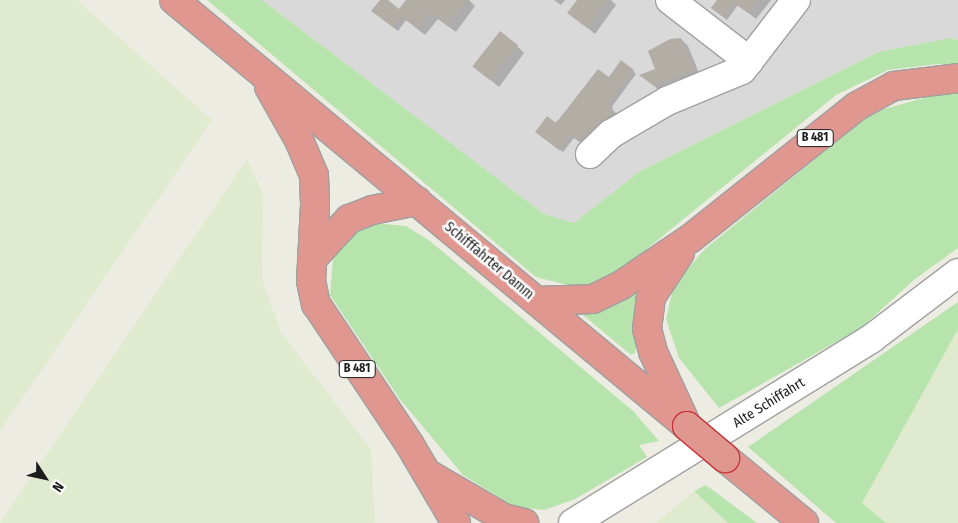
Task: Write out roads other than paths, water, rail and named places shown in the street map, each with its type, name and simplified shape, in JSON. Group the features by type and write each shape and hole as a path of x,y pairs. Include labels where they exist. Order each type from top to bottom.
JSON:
{"highway":[{"name":"Schifffahrter Damm","path":"174,0 804,523"},
{"name":"B 481","path":"261,72 299,140 314,175 314,257 311,281 316,304 426,472 456,523"},
{"name":"B 481","path":"537,301 593,299 620,286 691,238 857,106 894,86 958,78"},
{"path":"314,257 349,219 372,210 417,201"},
{"name":"B 481","path":"687,426 653,352 647,328 651,297 665,272 691,238"},
{"name":"B 481","path":"426,472 504,518 524,523"}],"street":[{"path":"670,0 749,61"},
{"path":"590,154 611,134 659,106 742,70 796,0"},
{"name":"Alte Schiffahrt","path":"572,523 871,339 958,273"}]}
